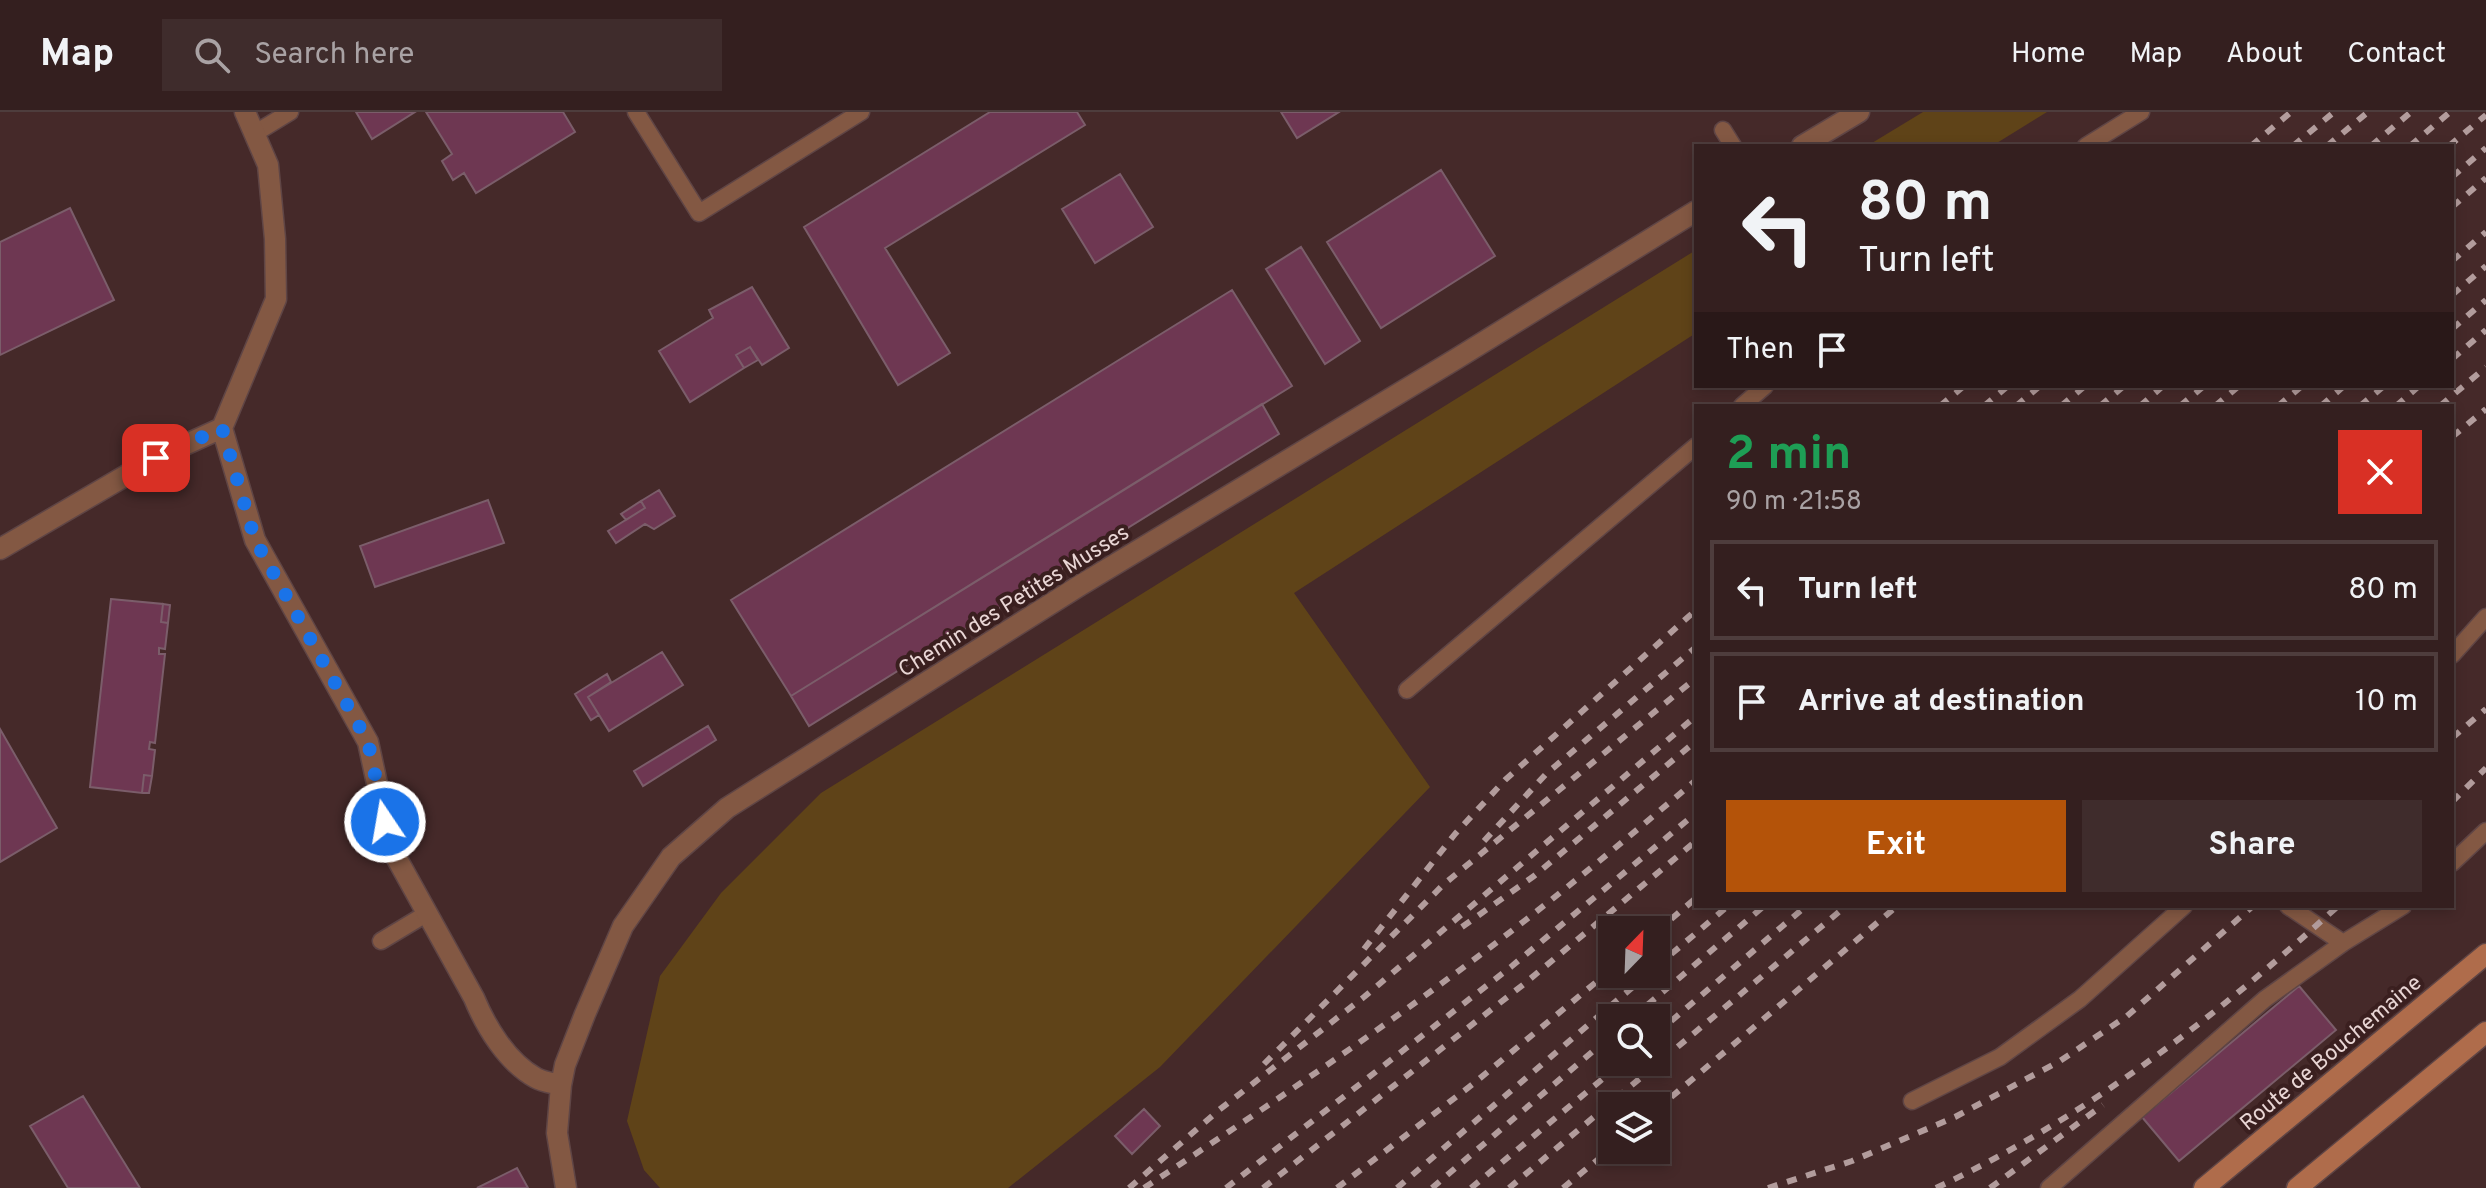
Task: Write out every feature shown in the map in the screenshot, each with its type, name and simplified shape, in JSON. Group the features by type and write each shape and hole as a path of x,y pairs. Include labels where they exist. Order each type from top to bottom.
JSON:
{"street":[{"path":"245,112 268,165 275,239 276,299 222,428 255,540 368,742 391,848 474,998 484,1023 517,1064 538,1079 561,1085"},
{"path":"1805,144 1859,112"},
{"name":"Chemin des Petites Musses","path":"566,1188 557,1133 565,1065 623,926 671,857 727,808 1079,586 1694,212"},
{"path":"0,549 156,458 222,428"},
{"name":"Route de Bouchemaine","path":"2204,1188 2486,954"},
{"path":"2297,1188 2486,1032"}],"lane":[{"path":"254,134 290,112"},
{"path":"636,112 699,213 861,112"},
{"path":"2089,144 2141,112"},
{"path":"1723,130 1732,144"},
{"path":"1744,404 1763,388"},
{"path":"1407,690 1694,448"},
{"path":"2454,653 2486,617"},
{"path":"2454,861 2486,831"},
{"path":"1912,1101 2000,1057 2080,999 2182,908"},
{"path":"2291,908 2343,943"},
{"path":"2049,1188 2265,999 2343,943 2400,908"},
{"path":"381,941 426,914"}],"shaded area":[{"path":"1923,112 2047,112 1995,144 1870,144"},
{"path":"1694,251 1694,334 1294,593 1430,787 1160,1067 1008,1188 660,1188 644,1170 627,1121 660,976 721,893 821,793"}],"building":[{"path":"356,112 415,112 372,139"},
{"path":"426,112 563,112 575,132 476,193 464,173 453,180 442,161 452,154"},
{"path":"990,112 1077,112 1085,125 885,248 950,353 898,385 804,227"},
{"path":"1281,112 1339,112 1297,138"},
{"path":"1441,170 1495,256 1381,328 1327,242"},
{"path":"1120,174 1153,227 1095,263 1062,209"},
{"path":"70,208 114,300 0,355 0,242"},
{"path":"1301,247 1360,341 1325,364 1266,269"},
{"path":"752,287 789,348 762,365 750,347 736,355 744,368 690,402 659,351 713,318 709,310"},
{"path":"1232,290 1292,386 791,696 731,600"},
{"path":"750,347 758,360 744,368 736,355"},
{"path":"1262,404 1279,434 809,726 791,696"},
{"path":"659,490 675,516 654,529 645,524 616,543 608,531 645,508 641,501"},
{"path":"488,500 504,543 375,587 360,546"},
{"path":"641,501 645,508 626,520 621,514"},
{"path":"111,599 163,604 161,622 168,623 165,649 159,648 159,654 165,654 155,743 150,742 149,749 155,750 152,776 144,775 142,793 90,787"},
{"path":"163,604 170,605 168,623 161,622"},
{"path":"662,652 683,685 609,731 588,697"},
{"path":"607,674 611,682 588,697 599,715 591,720 575,694"},
{"path":"708,726 716,740 643,786 634,771"},
{"path":"0,729 57,828 0,862"},
{"path":"144,775 152,776 149,793 142,793"},
{"path":"2299,986 2336,1030 2179,1161 2142,1117"},
{"path":"83,1096 140,1188 68,1188 30,1126"},
{"path":"1144,1109 1160,1126 1132,1154 1115,1136"},
{"path":"517,1168 528,1188 477,1188"}],"railway":[{"path":"2253,144 2291,112"},
{"path":"2295,144 2334,112"},
{"path":"2329,144 2368,112"},
{"path":"2373,144 2411,112"},
{"path":"2412,144 2450,112"},
{"path":"2451,144 2486,115"},
{"path":"2454,175 2486,148"},
{"path":"2454,205 2486,178"},
{"path":"2454,259 2486,232"},
{"path":"2454,293 2486,266"},
{"path":"2454,327 2486,300"},
{"path":"2454,357 2486,330"},
{"path":"2442,404 2486,367"},
{"path":"1942,404 1962,388"},
{"path":"1986,404 2006,388"},
{"path":"2018,404 2038,388"},
{"path":"2063,404 2083,388"},
{"path":"2102,404 2122,388"},
{"path":"2142,404 2161,388"},
{"path":"2182,404 2202,388"},
{"path":"2217,404 2237,388"},
{"path":"2280,404 2300,388"},
{"path":"2323,404 2342,388"},
{"path":"2362,404 2382,388"},
{"path":"2398,404 2417,388"},
{"path":"2454,435 2486,409"},
{"path":"1364,949 1455,834 1505,780 1694,612"},
{"path":"1484,841 1546,774 1694,649"},
{"path":"1264,1064 1444,884 1694,680"},
{"path":"2454,736 2486,709"},
{"path":"1129,1188 1219,1110 1364,997 1694,718"},
{"path":"1462,927 1534,876 1694,743"},
{"path":"2454,800 2486,768"},
{"path":"1144,1188 1298,1085 1449,978 1574,881 1694,782"},
{"path":"1226,1188 1512,966 1694,815"},
{"path":"1263,1188 1524,984 1694,843"},
{"path":"1670,920 1694,900"},
{"path":"1670,955 1726,908"},
{"path":"1648,1004 1762,908"},
{"path":"1670,1022 1804,908"},
{"path":"1509,1188 1844,908"},
{"path":"1670,1098 1895,908"},
{"path":"1768,1188 1852,1161 1955,1117 2060,1061 2127,1016 2251,908"},
{"path":"1936,1188 2045,1130 2147,1062 2245,987 2336,908"},
{"path":"1337,1188 1473,1084 1598,981"},
{"path":"1397,1188 1632,988"},
{"path":"1432,1188 1598,1047"},
{"path":"1471,1188 1606,1076"},
{"path":"1990,1188 2103,1105"},
{"path":"1563,1188 1598,1159"}],"route":[{"path":"156,458 222,428 255,540 368,742 385,822"}]}
